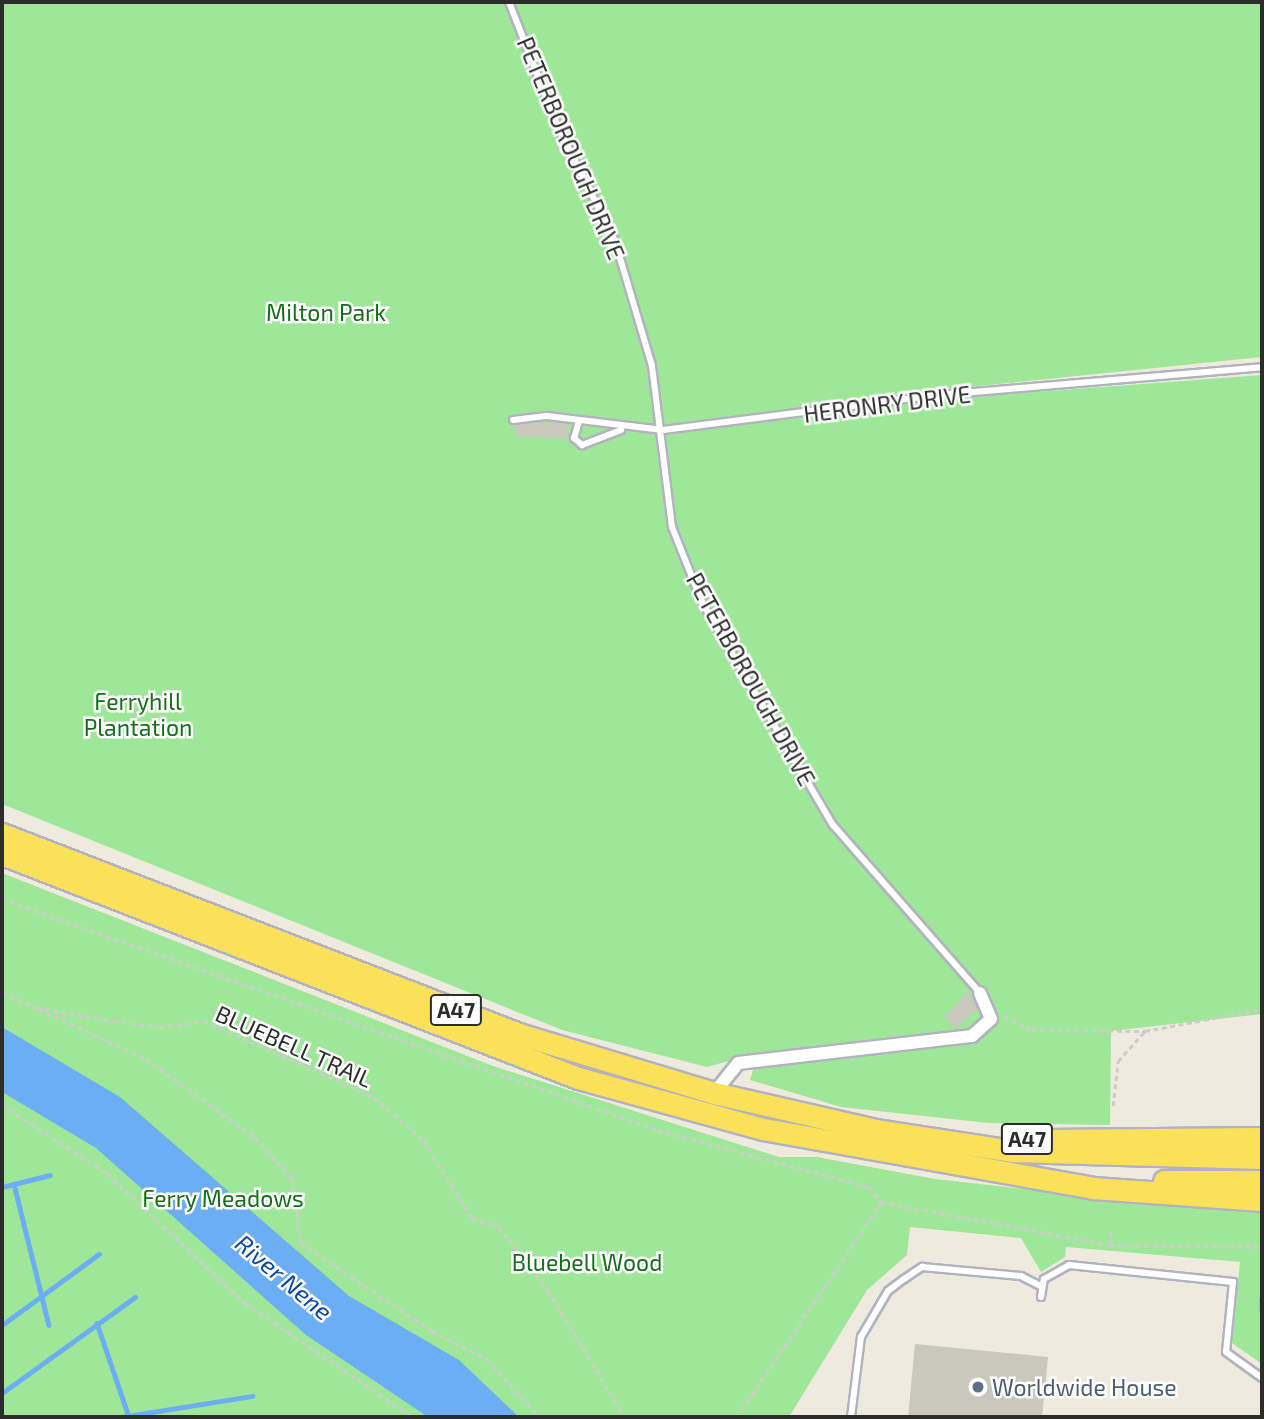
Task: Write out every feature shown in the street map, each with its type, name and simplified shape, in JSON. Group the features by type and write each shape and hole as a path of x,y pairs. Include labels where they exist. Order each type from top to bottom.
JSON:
{"highway":[{"name":"A47","path":"2,834 519,1034 714,1093 925,1139 1127,1159 1262,1158"},
{"name":"A47","path":"2,853 578,1078 763,1129 918,1160 1093,1188 1262,1200"},
{"name":"A47","path":"925,1139 1142,1143 1262,1138"},
{"name":"A47","path":"918,1160 1094,1179 1262,1181"}],"street":[{"path":"714,1093 738,1063 972,1036 991,1019 992,1010 980,993"}],"lane":[{"name":"PETERBOROUGH DRIVE","path":"509,2 558,127 615,241 652,366 663,430 672,527 702,602 832,825 980,993"},
{"name":"HERONRY DRIVE","path":"513,420 579,421 622,430 663,430 927,396 1262,367"},
{"path":"579,421 575,438 582,445 622,430"},
{"path":"1041,1297 1041,1286 1054,1269 1069,1265 1233,1282 1226,1352 1262,1378"},
{"path":"851,1417 861,1336 888,1291 904,1279 922,1267 1021,1276 1041,1286"}],"path":[{"path":"2,899 657,1130 869,1187 881,1202 1110,1245 1262,1247"},
{"name":"BLUEBELL TRAIL","path":"2,992 36,1008 160,1027 204,1021 374,1097 425,1141 472,1218 499,1227 524,1259 625,1417"},
{"path":"36,1008 146,1059 255,1137 292,1178 301,1243 432,1331 487,1359 539,1417"},
{"path":"992,1010 1032,1030 1145,1031 1262,1009"},
{"path":"1113,1106 1118,1061 1145,1031"},
{"path":"2,1105 107,1173 245,1303 414,1417"},
{"path":"737,1417 880,1212 881,1202"},
{"path":"1110,1245 1111,1230"}],"green space":[{"path":"2,2 1262,2 1262,357 851,399 847,413 905,402 1262,375 1262,1014 1111,1031 1110,1125 988,1123 841,1107 750,1080 754,1067 747,1056 707,1067 562,1030 2,804"},
{"name":"Ferry Meadows","path":"2,873 493,1066 779,1157 817,1157 935,1179 1070,1194 1262,1206 1262,1364 1232,1343 1240,1262 1066,1247 1065,1257 1041,1272 1021,1238 910,1227 907,1255 867,1290 789,1417 2,1417"}],"water":[{"name":"River Nene","path":"2,1027 120,1097 349,1296 459,1360 519,1417 428,1417 306,1335 96,1148 2,1092"}],"building":[{"path":"568,422 569,439 516,436 515,424"},
{"path":"967,992 980,1007 955,1029 945,1017"},
{"name":"Worldwide House","path":"915,1344 1048,1357 1042,1417 908,1417"}],"waterway":[{"path":"2,1187 50,1175"},
{"path":"14,1184 49,1325"},
{"path":"2,1325 99,1254"},
{"path":"2,1393 135,1297"},
{"path":"1262,1299 1262,1310"},
{"path":"97,1323 129,1417"},
{"path":"121,1417 252,1396"}],"place":[{"name":"Worldwide House","path":"978,1387"}],"park label":[{"name":"Milton Park","path":"326,312"},
{"name":"Ferryhill Plantation","path":"138,714"},
{"name":"Bluebell Wood","path":"587,1262"}]}
